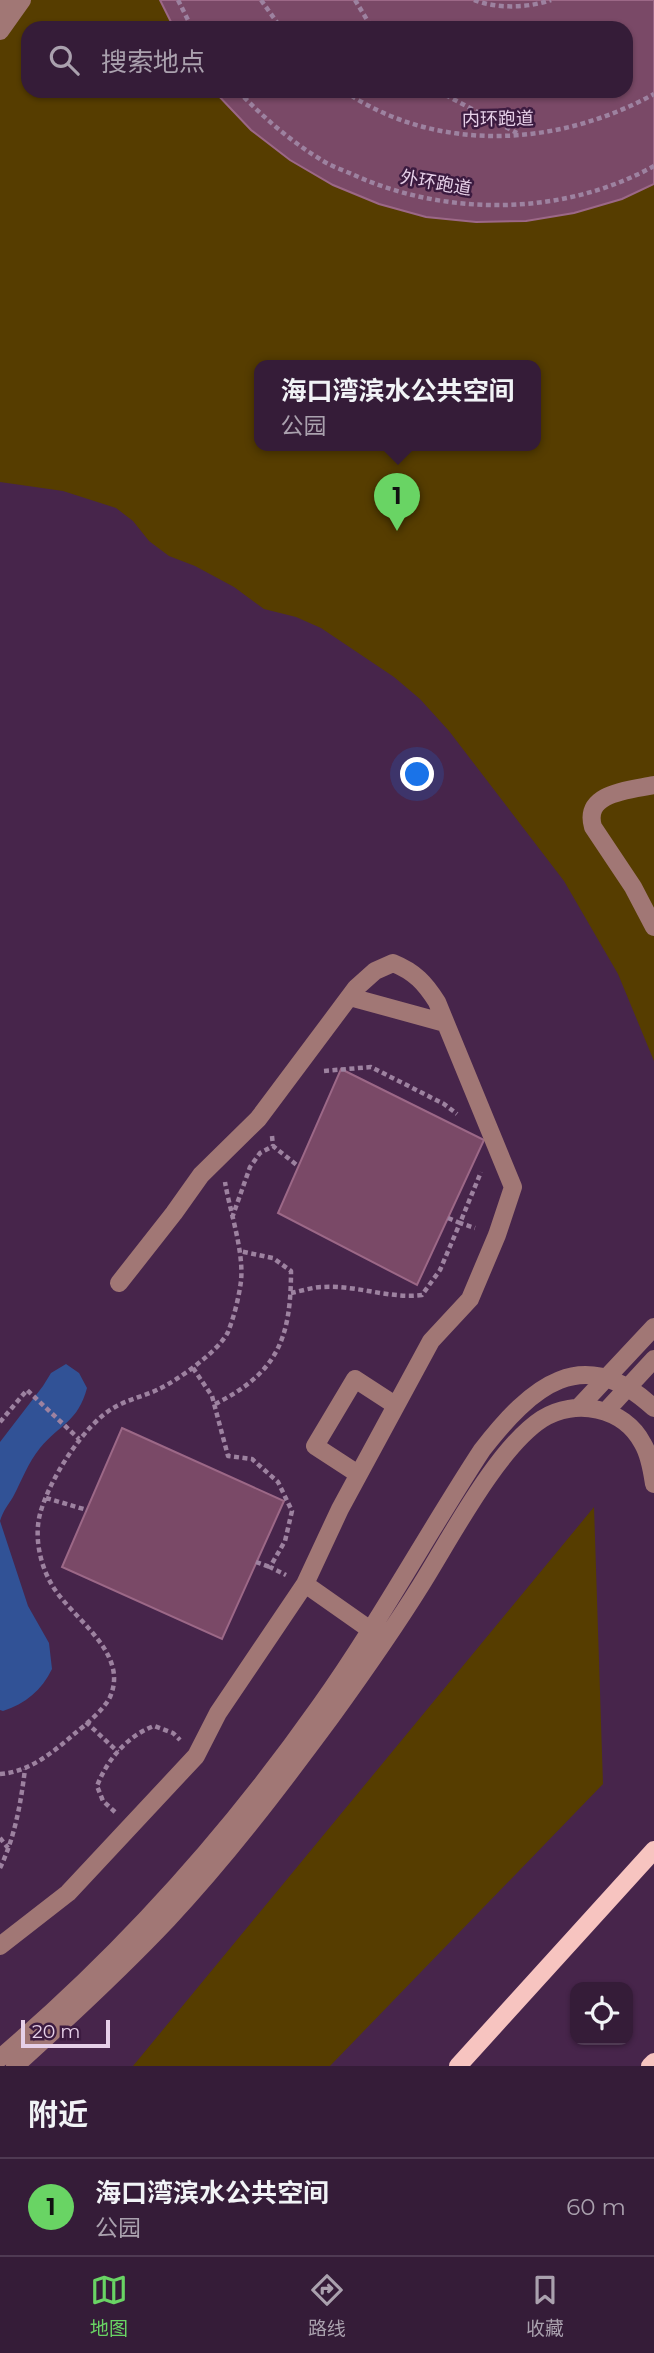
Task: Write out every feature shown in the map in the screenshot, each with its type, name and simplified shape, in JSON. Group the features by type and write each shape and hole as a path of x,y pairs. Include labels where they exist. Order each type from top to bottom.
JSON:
{"main road":[{"path":"458,2066 654,1850"},
{"path":"650,2066 654,2062"}],"street":[{"path":"0,9 6,0"},
{"path":"0,31 22,0"},
{"path":"654,785 607,795 592,809 591,818 593,827 633,887 654,927"},
{"path":"0,1946 14,1938 68,1893 196,1756 218,1713 305,1584 358,1474 431,1341 470,1298 497,1235 513,1187 438,1002 426,984 412,971 393,963 375,971 350,997 258,1119 201,1175 119,1283"},
{"path":"350,997 446,1023"},
{"path":"580,1406 654,1327"},
{"path":"606,1411 654,1359"},
{"path":"0,2058 65,2000 137,1928 202,1857 267,1777 378,1635 452,1495 482,1450 526,1399 553,1382 583,1374 607,1378 628,1387 654,1408"},
{"path":"358,1474 315,1447 355,1379 395,1405"},
{"path":"15,2066 76,2011 179,1906 283,1781 378,1635 520,1438 542,1419 564,1409 580,1406 606,1411 630,1427 642,1442 649,1458 654,1484"},
{"path":"305,1584 378,1635"}],"path":[{"path":"178,0 188,21"},
{"path":"261,0 276,21"},
{"path":"355,0 368,21"},
{"path":"474,0 491,4 524,5 551,0"},
{"path":"516,0 524,5"},
{"name":"内环跑道","path":"357,98 428,129 460,135 520,135 595,121 654,94"},
{"name":"外环跑道","path":"245,98 268,122 321,160 381,187 444,202 510,206 574,197 637,176 654,166"},
{"path":"451,98 520,135"},
{"path":"312,1073 333,1069 371,1068 444,1104 461,1116"},
{"path":"272,1127 273,1146 298,1166"},
{"path":"231,1220 250,1167 260,1153 273,1146"},
{"path":"0,1774 24,1769 46,1757 110,1697 112,1665 106,1651 53,1587 45,1572 37,1533 46,1498 79,1439 114,1407 159,1389 193,1368 227,1335 241,1280 239,1251 220,1157"},
{"path":"291,1293 322,1286 402,1298 422,1295 440,1270 483,1168"},
{"path":"448,1218 497,1235"},
{"path":"215,1404 236,1394 260,1375 279,1349 290,1306 291,1271 274,1258 239,1251"},
{"path":"193,1368 212,1396 228,1456 252,1459 278,1482 292,1511 285,1541 270,1567"},
{"path":"0,1422 27,1390 79,1439"},
{"path":"46,1498 87,1510"},
{"path":"256,1562 305,1584"},
{"path":"86,1722 118,1752"},
{"path":"130,1827 103,1801 97,1786 104,1768 118,1752 138,1732 153,1726 173,1733 196,1756"},
{"path":"0,1868 20,1804 24,1769"},
{"path":"0,1839 8,1848"}],"shaded area":[{"path":"0,0 654,0 654,1061 618,974 564,881 449,731 420,699 394,677 321,628 296,617 264,609 234,587 195,566 169,556 149,541 133,521 116,508 63,491 0,482"},
{"path":"594,1507 603,1784 330,2066 133,2066"}],"water":[{"path":"66,1364 79,1373 87,1388 83,1399 73,1416 36,1454 0,1521 0,1442 51,1373"},
{"path":"0,1521 28,1606 49,1643 52,1669 32,1695 3,1711 0,1710"}],"building":[{"path":"160,0 654,0 654,184 622,199 574,213 526,221 476,222 426,217 379,204 333,185 290,160 251,130 221,98 633,98 633,21 170,21"},
{"path":"341,1069 484,1140 417,1285 278,1213"},
{"path":"122,1428 284,1501 222,1639 62,1567"}],"place":[{"name":"海口湾滨水公共空间","path":"397,531"}]}
